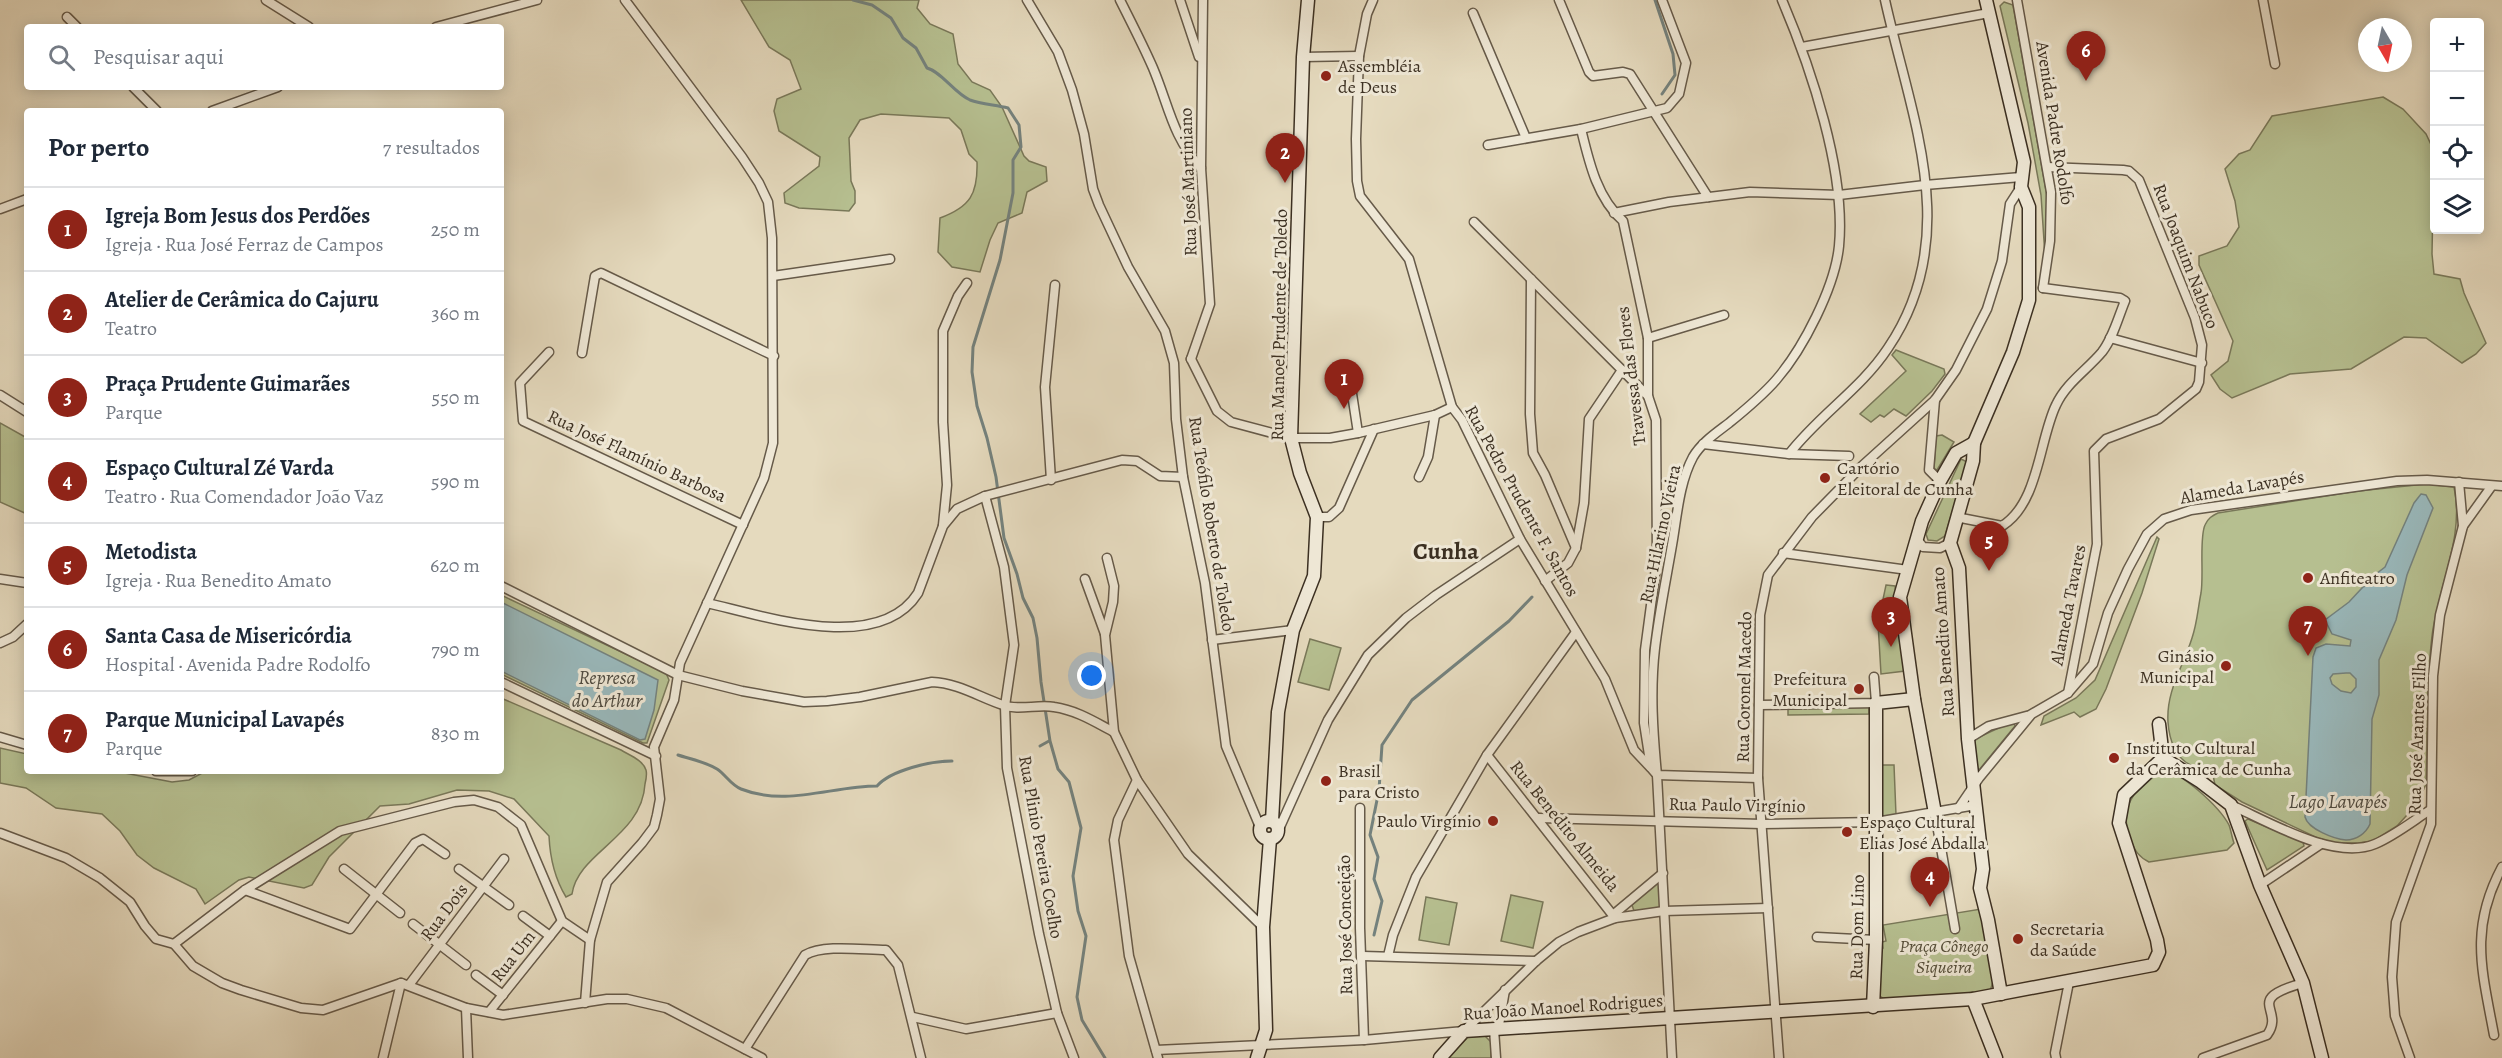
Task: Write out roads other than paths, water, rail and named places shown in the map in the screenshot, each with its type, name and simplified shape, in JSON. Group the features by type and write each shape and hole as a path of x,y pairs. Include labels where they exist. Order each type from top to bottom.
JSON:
{"street":[{"path":"266,0 304,24"},
{"path":"447,24 537,0"},
{"path":"585,1003 591,940 607,882 627,863 654,827 660,799 655,752 674,700 680,663 767,471 773,443 773,276 768,202 759,183 625,0"},
{"name":"Rua Teófilo Roberto de Toledo","path":"1027,0 1058,52 1072,90 1084,134 1093,189 1099,205 1128,267 1165,331 1174,363 1176,419 1183,477 1205,583 1227,746 1260,827"},
{"path":"1120,0 1153,68 1176,133 1189,155 1201,168"},
{"path":"1180,0 1201,63"},
{"name":"Rua José Martiniano","path":"1191,359 1210,304 1201,168 1203,153 1201,63 1203,0"},
{"name":"Rua Manoel Prudente de Toledo","path":"1276,825 1278,712 1293,630 1314,576 1317,517 1300,473 1291,438 1303,57 1308,0"},
{"name":"Rua Pedro Prudente F. Santos","path":"1373,0 1366,14 1359,56 1356,153 1360,196 1409,259 1452,407 1462,420 1520,539 1605,679 1634,750 1654,772"},
{"path":"1559,0 1589,72 1593,76 1623,72 1630,74 1708,197"},
{"path":"1488,145 1581,129 1667,108 1679,94 1686,63 1681,44 1675,35 1662,0"},
{"name":"Rua Hilarino Vieira","path":"1672,1058 1663,873 1652,722 1654,649 1684,481 1693,458 1703,444 1768,388 1800,346 1813,323 1833,274 1839,247 1839,195 1825,129 1802,46 1782,0"},
{"path":"1789,454 1807,430 1846,398 1865,378 1888,348 1905,321 1926,259 1929,219 1914,113 1885,0"},
{"name":"Avenida Padre Rodolfo","path":"1974,443 2013,352 2029,300 2029,207 2021,182 2025,170 2024,162 1986,0"},
{"name":"Avenida Padre Rodolfo","path":"2017,0 2048,167 2051,222 2043,288"},
{"path":"2263,0 2275,64"},
{"path":"1473,13 1526,138"},
{"path":"1802,46 1892,32 1989,13"},
{"path":"67,17 73,24"},
{"path":"1303,57 1359,56"},
{"path":"136,90 154,108"},
{"path":"220,108 270,90"},
{"name":"Travessa das Flores","path":"1581,129 1592,173 1614,213 1623,221 1648,338 1648,396 1656,420 1657,560"},
{"name":"Rua Joaquim Nabuco","path":"2048,167 2123,170 2129,171 2139,180 2195,318 2202,345 2202,363 2196,389 2159,419 2106,439 2094,451"},
{"path":"1614,213 1750,192 1839,195 1925,184 2021,182"},
{"name":"Rua Coronel Macedo","path":"1779,1058 1758,778 1760,615 1768,575 1831,496 1935,400 1963,359 1986,309 2002,261 2010,204 2021,182"},
{"path":"0,209 24,200"},
{"path":"1474,222 1648,396"},
{"path":"773,276 890,259"},
{"path":"582,353 595,276 601,273 774,356"},
{"path":"1531,279 1530,414 1533,453 1545,475 1576,548"},
{"path":"707,603 787,621 829,627 885,621 904,610 918,593 943,526 947,486 943,422 943,331 957,296 967,283"},
{"path":"1051,480 1044,387 1055,285"},
{"path":"1956,518 2002,526 2013,518 2036,472 2056,405 2073,381 2102,352 2125,301 2120,298 2043,288 2029,300"},
{"path":"1648,338 1724,315"},
{"path":"2110,338 2202,363"},
{"name":"Rua José Flamínio Barbosa","path":"549,352 520,383 523,421 743,525"},
{"path":"1174,363 1191,359 1217,411 1231,423 1291,438 1330,438 1358,433 1435,415 1452,407"},
{"path":"1545,581 1568,563 1576,548 1584,503 1585,460 1590,419 1622,370"},
{"path":"1349,374 1358,433"},
{"path":"0,395 24,410"},
{"path":"1935,400 1929,470 1940,481"},
{"path":"1419,477 1428,457 1435,415"},
{"path":"1317,517 1329,517 1339,508 1374,429"},
{"path":"1955,929 1914,699 1900,597 1922,520 1940,481 1956,453 1974,443"},
{"path":"1917,539 1923,547 1940,548 1950,543 1973,461 1974,443"},
{"path":"1703,444 1789,454 1849,456"},
{"name":"Alameda Tavares","path":"2068,693 2097,544 2094,451"},
{"path":"943,526 957,509 987,496 1009,488 1051,480 1122,460 1137,461 1160,476 1183,477"},
{"name":"Alameda Lavapés","path":"1968,739 1989,726 2030,715 2068,693 2093,664 2108,613 2128,569 2148,534 2164,519 2191,510 2353,487 2427,480 2491,487 2502,486"},
{"path":"2459,482 2463,526"},
{"name":"Rua José Arantes Filho","path":"2410,1058 2394,1016 2392,977 2396,922 2431,824 2433,676 2439,626 2463,526 2491,487"},
{"name":"Rua Plinio Pereira Coelho","path":"987,496 1004,567 1014,645 1005,706 1007,768 1039,934 1057,1013 1074,1058"},
{"path":"1276,825 1266,821 1260,827 1262,836 1270,839 1275,837 1276,825 1328,720 1368,655 1406,618 1436,595 1520,539"},
{"name":"Rua Benedito Amato","path":"1950,543 1959,568 1968,739 1983,869 1980,888 1992,938 2001,994"},
{"path":"1784,553 1908,570"},
{"path":"1105,635 1114,595 1107,558"},
{"name":"Rua Hilarino Vieira","path":"1654,772 1644,723 1645,650 1657,560"},
{"path":"0,579 24,583"},
{"path":"1085,579 1105,635 1114,732 1137,780 1188,854 1263,927"},
{"path":"504,588 678,675 742,691 804,702 860,697 924,683 941,682 975,692 1005,706 1054,706 1084,715 1114,732"},
{"path":"0,643 12,638 24,627"},
{"path":"1212,640 1293,630"},
{"path":"1388,956 1393,935 1416,877 1487,755 1576,632"},
{"path":"1874,677 1876,703"},
{"path":"504,683 655,752"},
{"path":"1760,705 1876,703 1914,699"},
{"name":"Rua Dom Lino","path":"1873,1007 1876,940 1876,703"},
{"path":"1958,809 1973,785 2030,715"},
{"path":"2159,723 2163,758 2201,782 2231,805 2321,844 2350,849 2374,844 2430,810"},
{"path":"0,737 24,744"},
{"name":"Rua Benedito Almeida","path":"1487,755 1539,818 1614,916"},
{"name":"Rua João Manoel Rodrigues","path":"1157,1054 1262,1044 1364,1040 1464,1031 1973,999 2153,965 2158,952 2157,940 2119,823 2124,795 2163,758"},
{"path":"1654,772 1758,778"},
{"path":"1137,780 1118,820 1114,840 1129,956 1157,1054"},
{"path":"174,944 245,890 340,831 454,802 474,800 498,807 521,825 562,921 591,940"},
{"path":"1935,813 1976,805"},
{"path":"2231,805 2260,885 2303,983 2322,1058"},
{"name":"Rua José Conceição","path":"1360,808 1360,928 1363,956 1364,1040"},
{"name":"Rua Paulo Virgínio","path":"1539,818 1762,824 1876,822 1935,813"},
{"path":"0,833 81,866 100,878 129,902 156,939 174,944 193,966 222,983 301,1008 331,1009 405,984 466,1008 503,1015 627,999 666,1008 762,1058"},
{"path":"245,890 350,929 414,843 423,839 445,854"},
{"path":"1257,1058 1266,1029 1263,927 1270,839"},
{"path":"2260,885 2321,844"},
{"name":"Rua Dois","path":"405,984 440,945 504,859"},
{"path":"2493,1035 2481,969 2479,939 2484,908 2502,867"},
{"path":"344,869 400,913"},
{"path":"459,869 509,905"},
{"path":"1440,1058 1464,1031 1536,961 1559,942 1614,916 1663,873"},
{"path":"1614,916 1664,911 1768,908"},
{"path":"523,916 550,936"},
{"name":"Rua Um","path":"489,1012 562,921"},
{"path":"413,924 466,965"},
{"path":"1817,937 1876,940"},
{"path":"745,1049 805,955 813,950 886,950 898,965 913,1017 921,1058"},
{"path":"1363,956 1536,961"},
{"path":"476,975 503,995"},
{"path":"2056,1058 2055,1053 2069,982"},
{"path":"2202,1058 2267,1035 2271,1024 2268,1003 2271,997 2280,989 2303,983"},
{"path":"383,1058 405,984"},
{"path":"1496,1058 1494,1029 1498,1025 1505,990"},
{"path":"1973,999 1996,1058"},
{"path":"466,1008 468,1058"},
{"path":"913,1017 966,1029 1057,1013"}],"water":[{"name":"Lago Lavapés","path":"2421,494 2426,495 2433,508 2407,575 2396,620 2379,660 2379,695 2372,719 2370,824 2364,833 2357,837 2350,840 2341,839 2311,826 2305,817 2313,657 2316,648 2326,644 2350,646 2351,640 2332,634 2325,620 2349,602 2385,567 2414,503","holes":["2350,673 2356,679 2356,687 2351,693 2341,691 2332,684 2330,678 2333,674"]},
{"name":"Represa do Arthur","path":"504,603 658,680 654,710 645,739 640,740 504,672"}],"waterway":[{"path":"853,0 872,5 891,18 903,38 916,48 927,68 938,74 964,97 1008,108 1019,125 1021,147 1013,160 1013,193 1000,260 973,347 972,372 977,406 996,477 1004,538 1023,598 1033,618 1050,741 1058,769 1069,782 1081,828 1073,876 1078,911 1086,936 1077,997 1082,1020 1105,1058"},
{"path":"1655,0 1673,54 1675,75 1662,94"},
{"path":"1374,935 1382,901 1374,879 1378,857 1370,835 1379,790 1382,745 1412,700 1509,621 1532,597"},
{"path":"1040,746 1049,741"},
{"path":"678,755 713,767 741,789 775,796 877,786 883,780 901,771 952,761"}],"place":[{"name":"Assembléia de Deus","path":"1326,76"},
{"name":"Santa Casa de Misericórdia","path":"2086,81"},
{"name":"Atelier de Cerâmica do Cajuru","path":"1285,183"},
{"name":"Igreja Bom Jesus dos Perdões","path":"1344,409"},
{"name":"Cartório Eleitoral de Cunha","path":"1825,478"},
{"name":"Metodista","path":"1989,571"},
{"name":"Anfiteatro","path":"2308,578"},
{"name":"Praça Prudente Guimarães","path":"1891,647"},
{"name":"Parque Municipal Lavapés","path":"2308,656"},
{"name":"Ginásio Municipal","path":"2226,666"},
{"name":"Prefeitura Municipal","path":"1859,689"},
{"name":"Instituto Cultural da Cerâmica de Cunha","path":"2114,758"},
{"name":"Brasil para Cristo","path":"1326,781"},
{"name":"Paulo Virgínio","path":"1493,821"},
{"name":"Espaço Cultural Elias José Abdalla","path":"1847,832"},
{"name":"Espaço Cultural Zé Varda","path":"1930,907"},
{"name":"Secretaria da Saúde","path":"2018,939"}],"district":[{"name":"Cunha","path":"1446,551"}],"park label":[{"name":"Praça Cônego Siqueira","path":"1944,956"}]}
